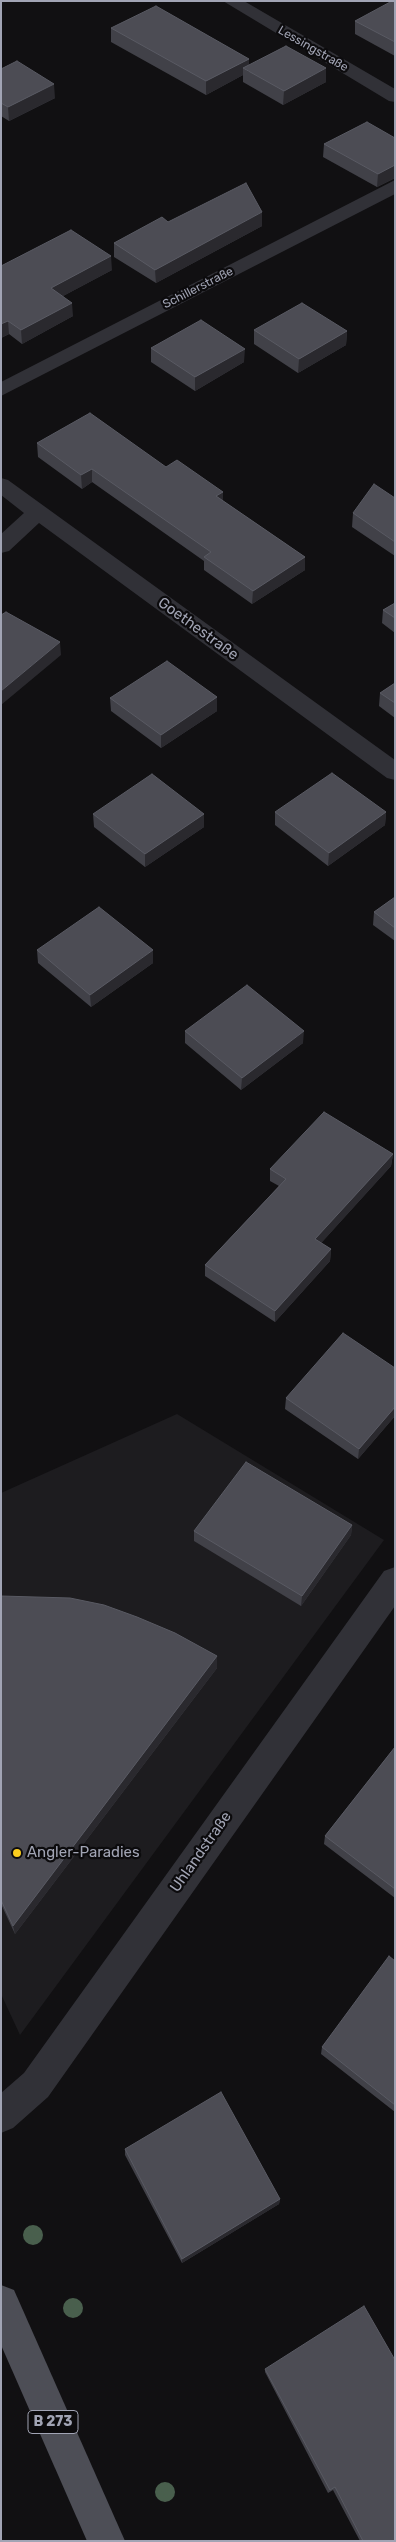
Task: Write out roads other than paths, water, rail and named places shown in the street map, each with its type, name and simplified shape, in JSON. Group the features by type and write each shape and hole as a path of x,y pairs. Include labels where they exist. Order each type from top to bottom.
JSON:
{"main road":[{"name":"B 273","path":"1,2303 106,2541"}],"street":[{"name":"Lessingstraße","path":"232,1 395,97"},
{"name":"Schillerstraße","path":"1,390 395,186"},
{"name":"Goethestraße","path":"1,485 395,772"},
{"path":"1,546 38,512"},
{"name":"Uhlandstraße","path":"1,2116 36,2085 395,1581"}],"place":[{"name":"Angler-Paradies","path":"17,1853"}]}
